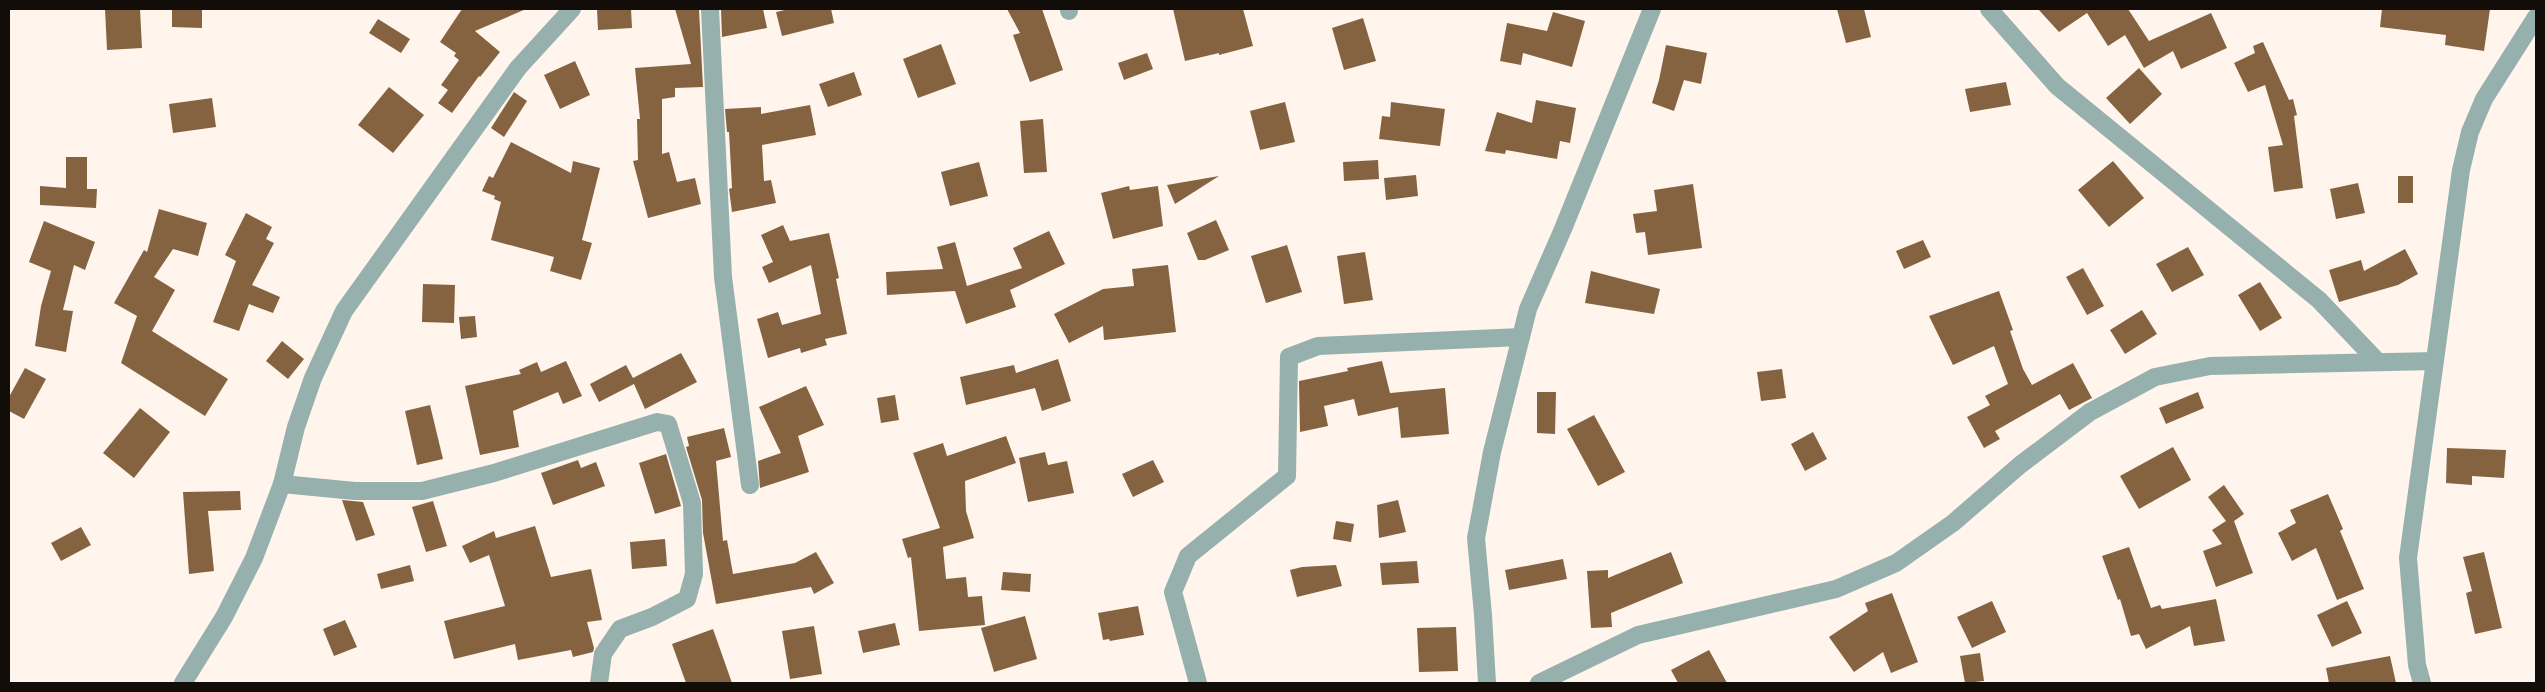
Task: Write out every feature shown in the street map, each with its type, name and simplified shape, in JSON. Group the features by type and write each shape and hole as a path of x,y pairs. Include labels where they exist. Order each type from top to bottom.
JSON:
{"street":[{"path":"183,683 224,617 254,558 282,484 296,427 313,378 344,311 518,68 572,9"},
{"path":"710,9 723,277 750,485"},
{"path":"1487,683 1484,615 1476,538 1492,452 1528,309 1563,229 1652,9"},
{"path":"1989,9 2057,86 2319,300 2378,362"},
{"path":"2422,683 2417,665 2408,558 2461,170 2470,132 2484,99 2536,17"},
{"path":"1198,683 1173,592 1188,556 1288,476 1289,357 1318,346 1521,337"},
{"path":"1539,683 1638,635 1836,589 1896,563 1953,523 2020,465 2090,412 2155,377 2210,366 2435,361"},
{"path":"282,484 355,491 422,491 494,473 657,422 668,424 692,503 694,574 687,599 652,617 620,629 603,654 599,683"}],"building":[{"path":"105,9 140,9 142,48 107,50"},
{"path":"172,9 202,9 202,28 172,27"},
{"path":"462,9 526,9 475,31 500,52 479,76 452,113 438,103 448,90 441,85 459,60 454,56 456,53 440,42"},
{"path":"597,9 631,9 632,28 598,30"},
{"path":"675,9 699,9 703,87 675,88 675,97 662,99 662,154 669,152 677,182 695,178 701,204 648,218 633,161 638,160 637,119 640,119 635,68 691,64"},
{"path":"721,9 763,9 767,28 722,37"},
{"path":"789,9 831,9 834,23 782,36 776,12"},
{"path":"1007,9 1042,9 1063,70 1030,82 1013,35 1020,33"},
{"path":"1173,9 1243,9 1253,46 1185,61"},
{"path":"1837,9 1864,9 1871,37 1846,43"},
{"path":"2038,9 2128,9 2149,41 2211,13 2227,48 2181,69 2173,51 2144,68 2125,35 2108,46 2087,13 2059,32"},
{"path":"2382,9 2490,9 2484,51 2445,45 2446,35 2380,27"},
{"path":"1553,12 1585,21 1572,67 1523,53 1521,65 1500,61 1507,23 1547,31"},
{"path":"1363,18 1376,61 1344,70 1332,28"},
{"path":"378,19 410,39 401,53 369,33"},
{"path":"2263,42 2289,100 2293,99 2297,115 2294,116 2303,188 2274,192 2268,147 2283,145 2265,85 2248,92 2234,63 2255,53 2253,46"},
{"path":"941,44 956,84 918,98 903,59"},
{"path":"1666,45 1707,53 1701,84 1684,80 1674,111 1652,103"},
{"path":"1147,53 1153,69 1124,80 1118,63"},
{"path":"575,61 590,95 560,109 544,75"},
{"path":"2139,68 2162,94 2130,124 2106,98"},
{"path":"854,72 862,95 828,107 819,84"},
{"path":"2006,82 2011,105 1970,112 1965,89"},
{"path":"389,87 424,115 393,153 358,125"},
{"path":"514,92 527,101 504,137 491,128"},
{"path":"212,98 216,127 173,133 169,104"},
{"path":"1536,100 1576,108 1570,143 1560,141 1557,159 1506,150 1505,154 1485,151 1497,112 1532,123"},
{"path":"1285,102 1295,142 1260,150 1250,111"},
{"path":"1391,102 1445,109 1440,146 1379,139 1382,116 1390,117"},
{"path":"810,105 816,135 762,145 764,181 771,180 776,203 732,212 729,189 732,188 729,132 727,132 725,109 761,107 761,114"},
{"path":"1043,119 1047,172 1024,173 1020,121"},
{"path":"511,142 571,173 573,161 600,168 582,240 592,243 581,280 550,271 554,257 491,240 501,202 494,199 495,196 482,191 489,176 493,178"},
{"path":"66,157 87,157 87,189 97,189 96,208 40,205 40,186 66,188"},
{"path":"1378,160 1379,179 1344,181 1343,162"},
{"path":"2113,161 2144,198 2109,227 2078,190"},
{"path":"979,162 988,196 950,206 941,172"},
{"path":"1416,175 1418,196 1386,200 1384,178"},
{"path":"1219,176 1175,204 1167,185"},
{"path":"2398,176 2413,176 2413,203 2398,203"},
{"path":"2358,183 2365,213 2336,219 2330,189"},
{"path":"1693,184 1702,248 1648,255 1645,232 1636,233 1633,214 1657,211 1654,190"},
{"path":"1129,186 1130,190 1158,186 1163,226 1113,239 1101,193"},
{"path":"159,209 207,223 198,256 173,249 154,277 175,290 152,331 228,379 205,416 121,363 137,316 114,303 144,250 147,252"},
{"path":"246,213 272,227 266,239 274,243 252,285 280,297 273,313 249,304 239,331 213,322 236,261 225,255"},
{"path":"1216,220 1229,250 1205,260 1198,260 1187,233"},
{"path":"44,221 95,242 85,270 74,265 63,310 73,311 66,352 35,346 41,306 51,271 29,262"},
{"path":"783,225 790,241 829,233 839,278 836,279 847,334 825,339 827,345 801,353 800,348 768,358 757,319 778,312 782,325 821,314 811,265 769,283 762,267 773,262 761,235"},
{"path":"1049,231 1065,264 1010,290 1016,307 966,324 955,291 887,295 886,272 943,269 937,247 955,242 967,286 1022,268 1013,248"},
{"path":"1923,240 1931,257 1904,269 1896,251"},
{"path":"1287,245 1302,292 1266,303 1251,256"},
{"path":"2188,247 2204,275 2172,292 2156,264"},
{"path":"2405,249 2418,274 2398,285 2339,302 2329,270 2361,260 2364,271"},
{"path":"1365,252 1373,300 1344,304 1337,256"},
{"path":"1168,265 1176,332 1104,340 1103,326 1069,343 1054,314 1103,289 1134,286 1132,269"},
{"path":"2083,268 2104,306 2087,315 2066,277"},
{"path":"1591,271 1660,289 1654,314 1585,303"},
{"path":"2260,282 2282,318 2260,331 2238,295"},
{"path":"423,284 455,285 454,323 422,322"},
{"path":"1999,291 2013,330 2010,331 2023,369 2032,385 2073,363 2092,398 2069,410 2060,394 1995,431 2000,439 1984,448 1967,417 1990,405 1985,396 2008,384 1994,346 1953,365 1929,316"},
{"path":"2142,310 2157,334 2125,354 2110,330"},
{"path":"475,316 477,337 461,339 459,317"},
{"path":"282,341 304,359 288,379 266,361"},
{"path":"681,353 697,382 645,409 634,384 599,402 590,384 626,365 633,378"},
{"path":"1058,359 1071,401 1042,411 1035,388 966,405 960,377 1014,365 1016,373"},
{"path":"566,361 582,396 563,404 558,392 513,411 519,447 480,455 465,386 521,374 519,370 537,362 541,372"},
{"path":"1382,361 1390,393 1445,388 1449,434 1401,438 1398,407 1358,416 1354,399 1324,406 1328,426 1300,432 1299,381 1348,371 1347,368"},
{"path":"25,368 46,379 24,419 9,411 9,397"},
{"path":"1782,369 1786,398 1761,401 1757,372"},
{"path":"806,386 824,425 798,436 809,472 760,488 758,461 781,453 759,407"},
{"path":"1537,392 1556,392 1555,434 1537,433"},
{"path":"2198,392 2204,408 2166,424 2159,408"},
{"path":"895,395 899,420 881,423 877,398"},
{"path":"430,405 443,459 417,465 405,411"},
{"path":"140,408 170,432 134,478 103,453"},
{"path":"1594,415 1625,472 1598,486 1567,429"},
{"path":"724,428 731,457 716,461 723,541 727,540 733,574 795,563 816,552 834,583 814,594 811,587 716,604 703,533 702,500 686,447 689,446 687,437"},
{"path":"1813,432 1827,459 1805,471 1791,444"},
{"path":"1006,436 1016,463 965,481 966,511 974,538 943,547 946,579 966,577 968,597 982,596 985,625 919,631 911,557 908,558 902,539 940,528 913,453 943,443 947,456"},
{"path":"2173,447 2191,480 2139,509 2120,476"},
{"path":"2447,448 2506,450 2504,478 2472,476 2472,485 2446,483"},
{"path":"1045,452 1048,465 1067,461 1074,493 1028,502 1019,458"},
{"path":"666,454 681,506 655,514 639,463"},
{"path":"578,460 581,468 596,462 605,486 553,505 541,473"},
{"path":"1153,460 1164,482 1133,497 1122,474"},
{"path":"2224,485 2244,514 2234,521 2253,573 2216,587 2203,551 2222,544 2212,530 2226,521 2208,497"},
{"path":"240,491 241,510 208,511 214,571 189,574 183,492"},
{"path":"2328,494 2343,529 2340,531 2364,589 2337,600 2316,548 2292,561 2278,533 2296,523 2290,510"},
{"path":"342,500 363,502 375,535 356,541"},
{"path":"1398,500 1406,532 1379,538 1377,505"},
{"path":"433,501 447,546 426,552 412,507"},
{"path":"1336,521 1354,524 1351,542 1333,539"},
{"path":"535,526 551,577 591,569 602,620 587,622 594,648 593,652 573,657 571,650 518,660 515,644 454,659 444,621 505,606 489,555 470,563 462,546 494,531 496,538"},
{"path":"81,527 91,545 61,561 51,543"},
{"path":"665,539 667,566 632,569 630,542"},
{"path":"2129,547 2151,608 2160,605 2162,609 2216,599 2225,641 2194,646 2190,626 2146,649 2139,634 2131,636 2120,599 2118,600 2102,556"},
{"path":"1671,552 1683,583 1611,613 1612,627 1591,628 1587,571 1608,570 1608,578"},
{"path":"2484,552 2502,628 2475,634 2466,593 2472,591 2463,557"},
{"path":"1563,559 1567,579 1509,590 1505,570"},
{"path":"1417,561 1419,583 1382,585 1380,563"},
{"path":"410,565 414,581 381,589 377,574"},
{"path":"1336,565 1342,586 1297,597 1290,570 1302,567"},
{"path":"1003,572 1031,574 1030,592 1001,590"},
{"path":"1892,593 1918,662 1891,673 1883,652 1854,672 1829,637 1868,611 1865,603"},
{"path":"1992,601 2006,632 1972,648 1957,617"},
{"path":"2347,601 2362,633 2332,647 2317,615"},
{"path":"1138,606 1144,635 1110,641 1109,639 1103,640 1098,613"},
{"path":"1025,616 1037,659 994,672 981,628"},
{"path":"345,620 357,647 334,656 323,629"},
{"path":"895,623 900,645 863,653 858,631"},
{"path":"814,626 822,674 790,679 782,631"},
{"path":"1456,627 1458,671 1419,672 1417,628"},
{"path":"713,629 732,683 686,683 672,644"},
{"path":"1709,650 1727,683 1678,683 1671,670"},
{"path":"1980,653 1984,681 1965,683 1960,656"},
{"path":"2390,656 2396,683 2329,683 2326,668"}]}
